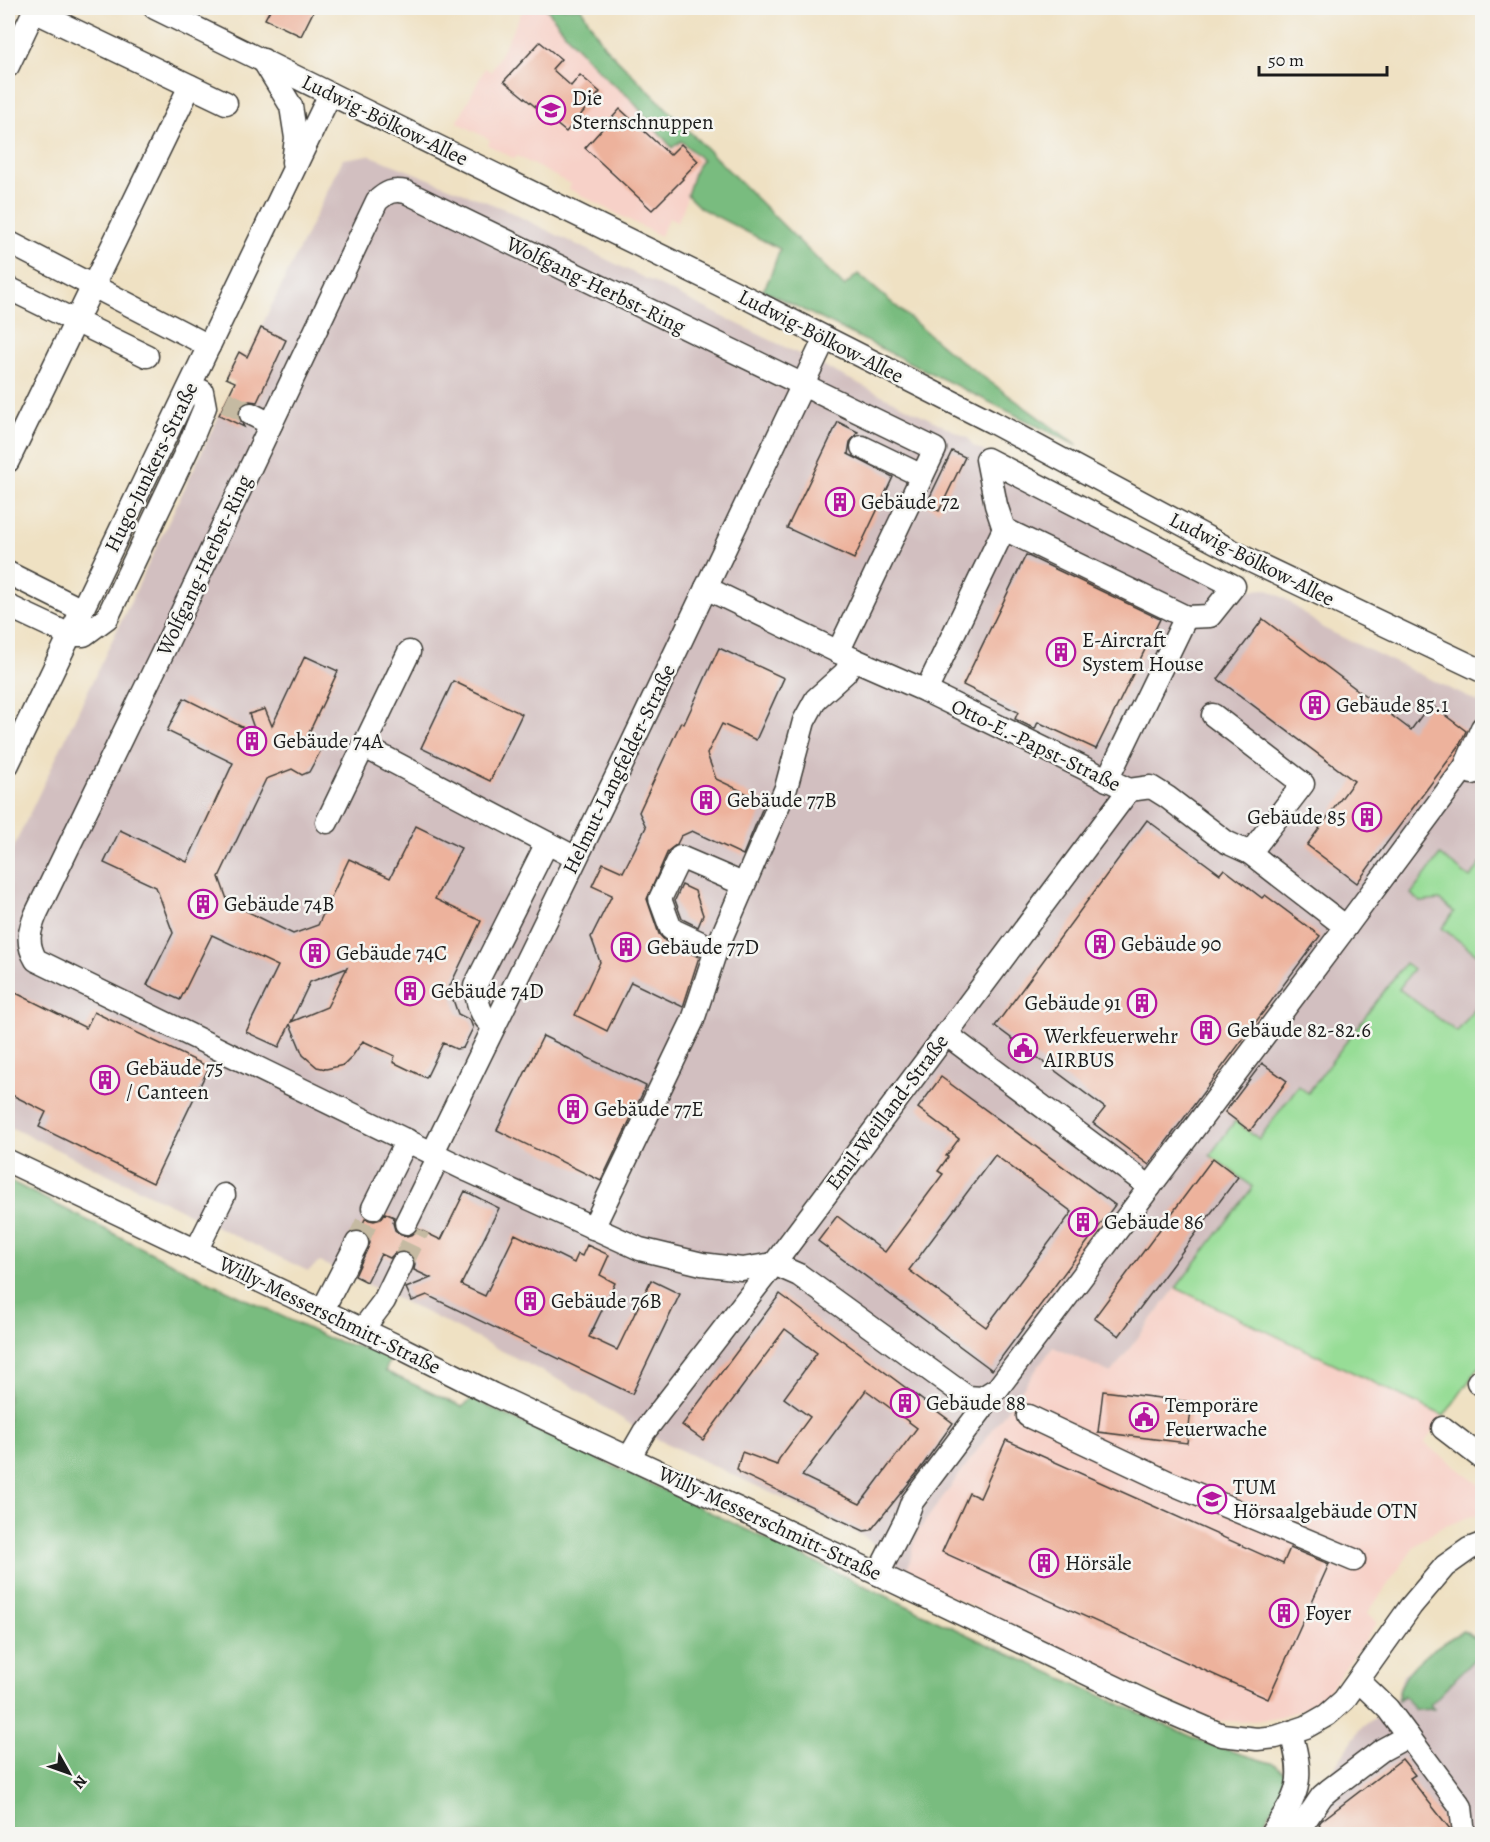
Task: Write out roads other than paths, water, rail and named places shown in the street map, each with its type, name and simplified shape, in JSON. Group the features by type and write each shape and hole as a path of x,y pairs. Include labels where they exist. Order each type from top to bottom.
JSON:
{"street":[{"name":"Ludwig-Bölkow-Allee","path":"155,8 678,264 992,422 1251,561 1482,671"},
{"path":"8,66 34,11 226,103"},
{"name":"Hugo-Junkers-Straße","path":"263,60 291,106 296,138 293,170"},
{"path":"8,460 190,86"},
{"name":"Hugo-Junkers-Straße","path":"8,764 82,610 196,388 209,346 330,93"},
{"name":"Wolfgang-Herbst-Ring","path":"774,1264 742,1269 702,1264 640,1249 593,1228 36,960 30,949 29,931 377,201 386,193 396,190 406,192 802,385"},
{"path":"8,242 209,346"},
{"path":"8,288 147,356"},
{"name":"Helmut-Langfelder-Straße","path":"413,1226 436,1154 494,1026 825,338"},
{"path":"593,1228 693,1020 716,950 786,788 808,711 816,699 845,673 845,656 935,449 802,385"},
{"path":"196,388 225,402"},
{"path":"8,606 70,635 84,635 107,618 206,407 196,388"},
{"path":"250,414 272,424"},
{"path":"862,447 922,476"},
{"path":"926,691 1004,529 996,505 987,459 1234,586 1210,616 1186,617 1004,529"},
{"path":"8,573 82,610"},
{"name":"Otto-E.-Papst-Straße","path":"706,588 845,656 926,691 1129,790 1151,787 1226,842 1250,854 1346,927"},
{"path":"1107,780 1186,617"},
{"path":"327,822 409,652"},
{"path":"1213,715 1303,784 1250,854"},
{"path":"774,1264 799,1275 967,1397 982,1398 998,1388 1346,927 1468,770 1482,728"},
{"path":"363,746 576,858"},
{"name":"Emil-Weilland-Straße","path":"629,1458 644,1432 774,1264 1129,790"},
{"path":"494,1026 486,1021 477,1000 475,986 547,843"},
{"path":"716,950 672,929 660,899 680,856 743,884"},
{"path":"946,1034 1150,1187"},
{"path":"373,1208 406,1140"},
{"name":"Willy-Messerschmitt-Straße","path":"8,1161 492,1394 1222,1735 1248,1739 1276,1737 1306,1727 1327,1715 1344,1700 1411,1606 1445,1566 1469,1548 1482,1544"},
{"path":"196,1251 224,1195"},
{"path":"322,1311 357,1243"},
{"path":"362,1330 372,1295 396,1261"},
{"path":"878,1574 912,1502 982,1409 982,1398"},
{"path":"1028,1416 1168,1482 1354,1560"},
{"path":"1443,1428 1482,1458"},
{"path":"1359,1681 1388,1709 1461,1807 1463,1825"},
{"path":"1271,1834 1291,1805 1298,1786 1299,1766 1291,1733"},
{"path":"1296,1834 1322,1796 1382,1750 1408,1737"}],"tunnel":[{"path":"225,402 251,414"},
{"path":"357,1243 373,1208"},
{"path":"402,1264 419,1229"}],"place":[{"name":"Die Sternschnuppen","path":"551,110"},
{"name":"Gebäude 72","path":"840,502"},
{"name":"E-Aircraft System House","path":"1061,652"},
{"name":"Gebäude 85.1","path":"1315,705"},
{"name":"Gebäude 74A","path":"252,741"},
{"name":"Gebäude 77B","path":"706,800"},
{"name":"Gebäude 85","path":"1367,817"},
{"name":"Gebäude 74B","path":"203,904"},
{"name":"Gebäude 90","path":"1100,944"},
{"name":"Gebäude 77D","path":"626,947"},
{"name":"Gebäude 74C","path":"315,953"},
{"name":"Gebäude 74D","path":"410,991"},
{"name":"Gebäude 91","path":"1142,1003"},
{"name":"Gebäude 82-82.6","path":"1206,1030"},
{"name":"Werkfeuerwehr AIRBUS","path":"1023,1048"},
{"name":"Gebäude 75 / Canteen","path":"105,1080"},
{"name":"Gebäude 77E","path":"573,1109"},
{"name":"Gebäude 86","path":"1083,1222"},
{"name":"Gebäude 76B","path":"530,1301"},
{"name":"Gebäude 88","path":"905,1403"},
{"name":"Temporäre Feuerwache","path":"1144,1417"},
{"name":"TUM Hörsaalgebäude OTN","path":"1212,1499"},
{"name":"Hörsäle","path":"1044,1563"},
{"name":"Foyer","path":"1284,1613"}]}
